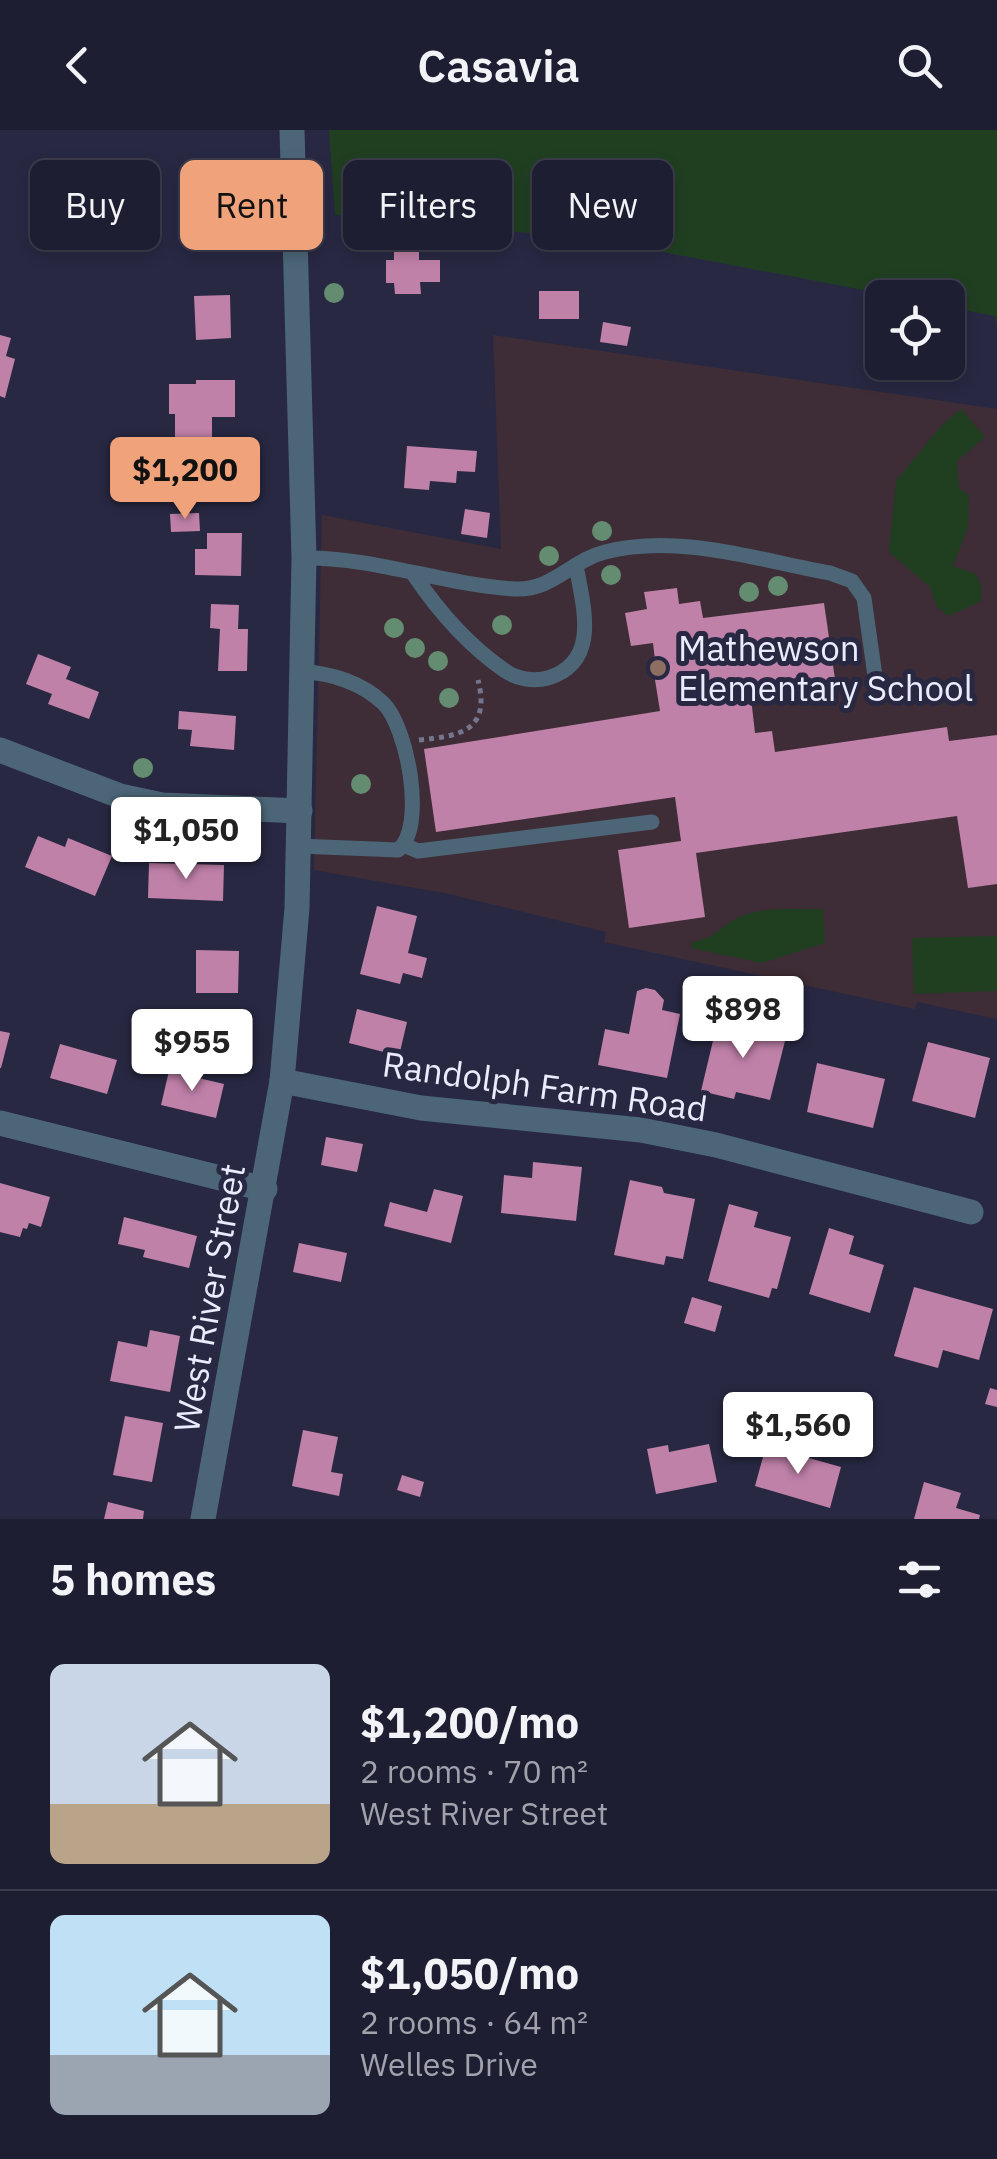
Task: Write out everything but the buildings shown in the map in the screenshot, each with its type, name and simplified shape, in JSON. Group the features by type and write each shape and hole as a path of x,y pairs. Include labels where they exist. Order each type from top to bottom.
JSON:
{"street":[{"name":"West River Street","path":"203,1519 282,1081 297,908 304,558 292,130"},
{"path":"0,750 79,782 148,802 300,811"},
{"name":"Randolph Farm Road","path":"282,1081 421,1108 641,1130 735,1150 971,1212"},
{"path":"0,1122 264,1189"}],"lane":[{"path":"304,558 349,560 414,575 519,589 550,583 600,552 647,544 686,546 844,577 859,588 864,598 878,697"},
{"path":"414,575 442,616 506,672 534,680 563,672 580,655 585,617 576,565"},
{"path":"298,846 390,852 404,845 412,808 402,735 393,715 375,696 351,683 328,674 304,672"},
{"path":"404,845 418,851 652,822"}],"path":[{"path":"416,740 458,736 472,726 482,702 478,680"}],"shaded area":[{"name":"Mathewson Elementary School","path":"493,335 997,409 997,1019 917,1002 915,1009 604,942 606,932 449,894 314,870 322,515 501,549"}],"green space":[{"path":"329,130 997,130 997,328 995,316 965,310 965,280 865,280 865,290 652,250 673,250 673,160 532,160 532,233 512,231 512,160 343,160 343,216 335,215"},
{"path":"961,409 985,437 957,461 959,488 969,495 968,527 953,566 976,574 982,588 980,602 948,616 937,607 930,587 889,552 896,481 941,426"},
{"path":"777,909 823,909 825,943 762,963 691,948 692,942 744,915"},
{"path":"997,936 997,991 914,994 912,938"}],"place":[{"name":"Mathewson Elementary School","path":"658,668"}]}
